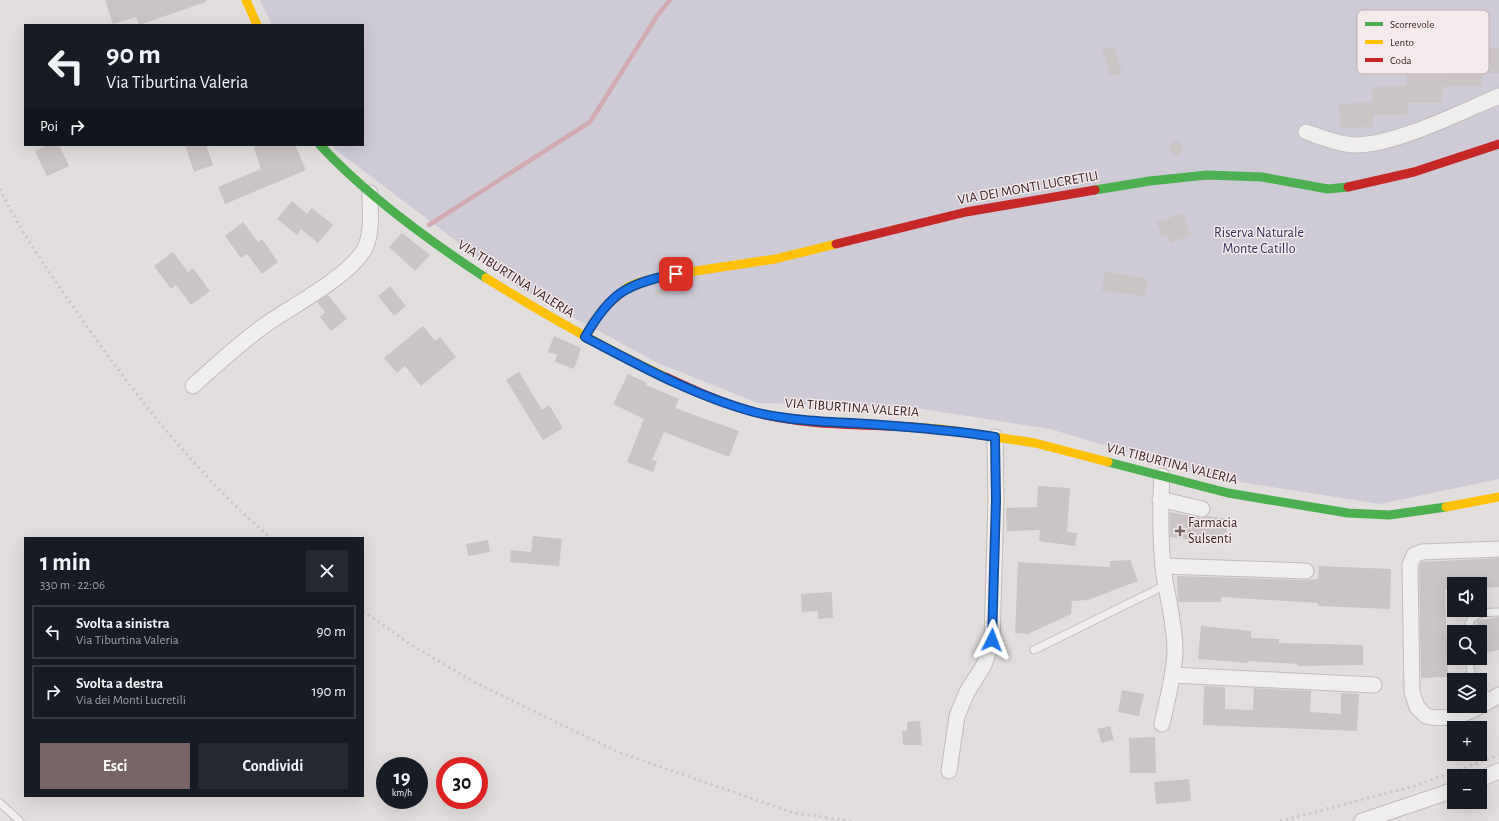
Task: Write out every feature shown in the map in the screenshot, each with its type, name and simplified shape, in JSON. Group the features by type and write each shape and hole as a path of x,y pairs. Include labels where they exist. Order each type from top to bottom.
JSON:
{"main road":[{"path":"246,0 257,24"},
{"name":"VIA DEI MONTI LUCRETILI","path":"585,337 607,305 628,287 640,282 676,274 775,259 966,212 1150,181 1207,175 1262,177 1328,189 1349,187 1396,177 1499,144"},
{"name":"VIA TIBURTINA VALERIA","path":"321,146 341,168 370,193 472,270 585,337 672,381 701,394 754,412 800,420 913,427 1035,443 1228,493 1325,510 1389,515 1412,513 1499,496"}],"street":[{"path":"1306,132 1338,143 1353,145 1375,142 1415,130 1499,96"},
{"path":"193,386 250,336 334,278 354,262 364,248 369,233 370,193"},
{"path":"949,771 957,716 967,692 984,665 992,640 996,500 995,437"},
{"path":"1162,476 1160,523 1163,566 1174,638 1172,676 1162,724"},
{"path":"1160,499 1202,509"},
{"path":"1496,697 1470,712 1449,718 1426,716 1417,707 1412,692 1410,565 1414,555 1422,552 1499,549"},
{"path":"1163,566 1306,571"},
{"path":"1172,676 1374,685"},
{"path":"1487,776 1499,771"},
{"path":"1362,821 1447,792"}],"lane":[{"path":"1034,650 1166,585"},
{"path":"1469,625 1470,620 1475,614 1499,612"},
{"path":"0,803 20,821"}],"green space":[{"name":"Riserva Naturale Monte Catillo","path":"260,0 1499,0 1499,479 1380,504 1214,478 1050,429 910,407 758,403 658,363 517,287 336,150 334,146 364,146 364,24 272,24"}],"building":[{"path":"105,0 206,0 206,2 142,24 139,24 136,17 113,24"},
{"path":"1114,46 1122,73 1110,76 1102,49"},
{"path":"1489,48 1499,48 1499,73 1489,73"},
{"path":"1481,74 1482,86 1442,87 1442,103 1407,103 1408,114 1373,115 1373,127 1340,128 1339,104 1373,102 1372,87 1407,86 1407,75"},
{"path":"1174,140 1184,146 1178,157 1168,150"},
{"path":"46,146 59,146 69,166 47,176 35,151"},
{"path":"185,146 206,146 213,165 194,172"},
{"path":"253,146 295,146 306,170 225,204 218,187 261,169"},
{"path":"292,201 307,214 312,208 333,225 318,243 301,229 297,235 277,219"},
{"path":"1183,213 1191,235 1171,243 1167,234 1162,236 1157,222"},
{"path":"243,222 258,242 262,239 278,262 262,274 247,254 241,258 225,236"},
{"path":"402,233 430,255 415,271 389,247"},
{"path":"173,252 188,272 193,268 210,291 191,305 176,285 171,289 154,266"},
{"path":"1105,271 1148,279 1145,296 1102,291"},
{"path":"390,286 406,306 394,316 378,296"},
{"path":"667,288 668,293 656,296 654,291"},
{"path":"328,295 347,319 331,331 320,317 325,312 317,302"},
{"path":"423,326 435,341 440,337 456,357 421,386 405,366 397,373 384,358"},
{"path":"554,336 581,348 574,369 555,362 557,355 548,352"},
{"path":"519,372 542,410 549,405 563,428 543,440 506,380"},
{"path":"628,374 647,383 646,385 679,399 675,408 739,431 729,457 664,432 652,460 657,461 653,472 627,462 644,419 613,404"},
{"path":"1038,486 1070,488 1067,532 1077,533 1075,546 1039,541 1040,530 1007,531 1006,508 1037,507"},
{"path":"1170,512 1200,518 1207,516 1228,519 1225,544 1170,537"},
{"path":"533,536 562,539 559,566 510,562 511,550 531,552"},
{"path":"488,540 490,552 468,556 466,544"},
{"path":"1499,558 1499,587 1487,588 1487,577 1447,577 1447,589 1445,589 1447,677 1421,678 1419,567 1421,562"},
{"path":"1130,560 1138,581 1088,600 1072,601 1071,614 1028,634 1015,633 1018,562 1110,567 1110,561"},
{"path":"1319,566 1391,569 1390,609 1318,606 1318,603 1221,597 1221,602 1178,602 1177,576 1306,580 1318,579"},
{"path":"832,592 833,618 818,619 818,611 802,612 801,594"},
{"path":"1499,617 1499,650 1487,652 1487,625 1477,625 1477,621"},
{"path":"1201,626 1251,631 1251,638 1279,639 1279,643 1363,645 1363,665 1297,666 1297,664 1248,661 1248,663 1198,659"},
{"path":"1204,686 1225,687 1225,709 1253,710 1254,688 1311,691 1310,712 1341,714 1341,693 1359,694 1357,731 1203,725"},
{"path":"1122,690 1144,694 1139,716 1118,712"},
{"path":"920,721 922,745 903,745 902,731 907,731 907,722"},
{"path":"1110,726 1114,740 1102,743 1097,729"},
{"path":"1155,737 1156,773 1130,773 1129,738"},
{"path":"1189,779 1191,801 1156,804 1154,782"}],"waterway":[{"path":"429,225 590,122 657,16 670,0"}],"railway":[{"path":"0,189 26,237 46,267 99,343 143,402 191,460 243,513 270,537"},
{"path":"364,612 413,646 476,683 618,752 794,813 851,821"},
{"path":"1280,821 1415,786 1499,755"}],"traffic: fast":[{"path":"321,146 358,182 420,233 486,278"},
{"path":"1095,190 1150,181 1207,175 1262,177 1328,189 1348,187"},
{"path":"1108,462 1228,493 1348,513 1389,515 1446,507"}],"traffic: slow":[{"path":"246,0 257,24"},
{"path":"585,337 594,321 607,305 628,287 640,282 676,274 775,259 836,244"},
{"path":"486,278 574,330 666,377"},
{"path":"912,427 941,429 1035,443 1108,462"},
{"path":"1446,507 1499,497"}],"traffic: jam":[{"path":"1348,187 1414,172 1499,144"},
{"path":"836,244 966,212 1095,190"},
{"path":"666,377 698,392 732,405 773,417 832,424 912,427"}],"place":[{"name":"Farmacia Sulsenti","path":"1180,531"}],"route":[{"path":"676,274 640,282 628,287 614,297 607,305 594,321 585,337 672,381 734,406 754,412 800,420 941,429 995,437 996,500 992,640"}]}
